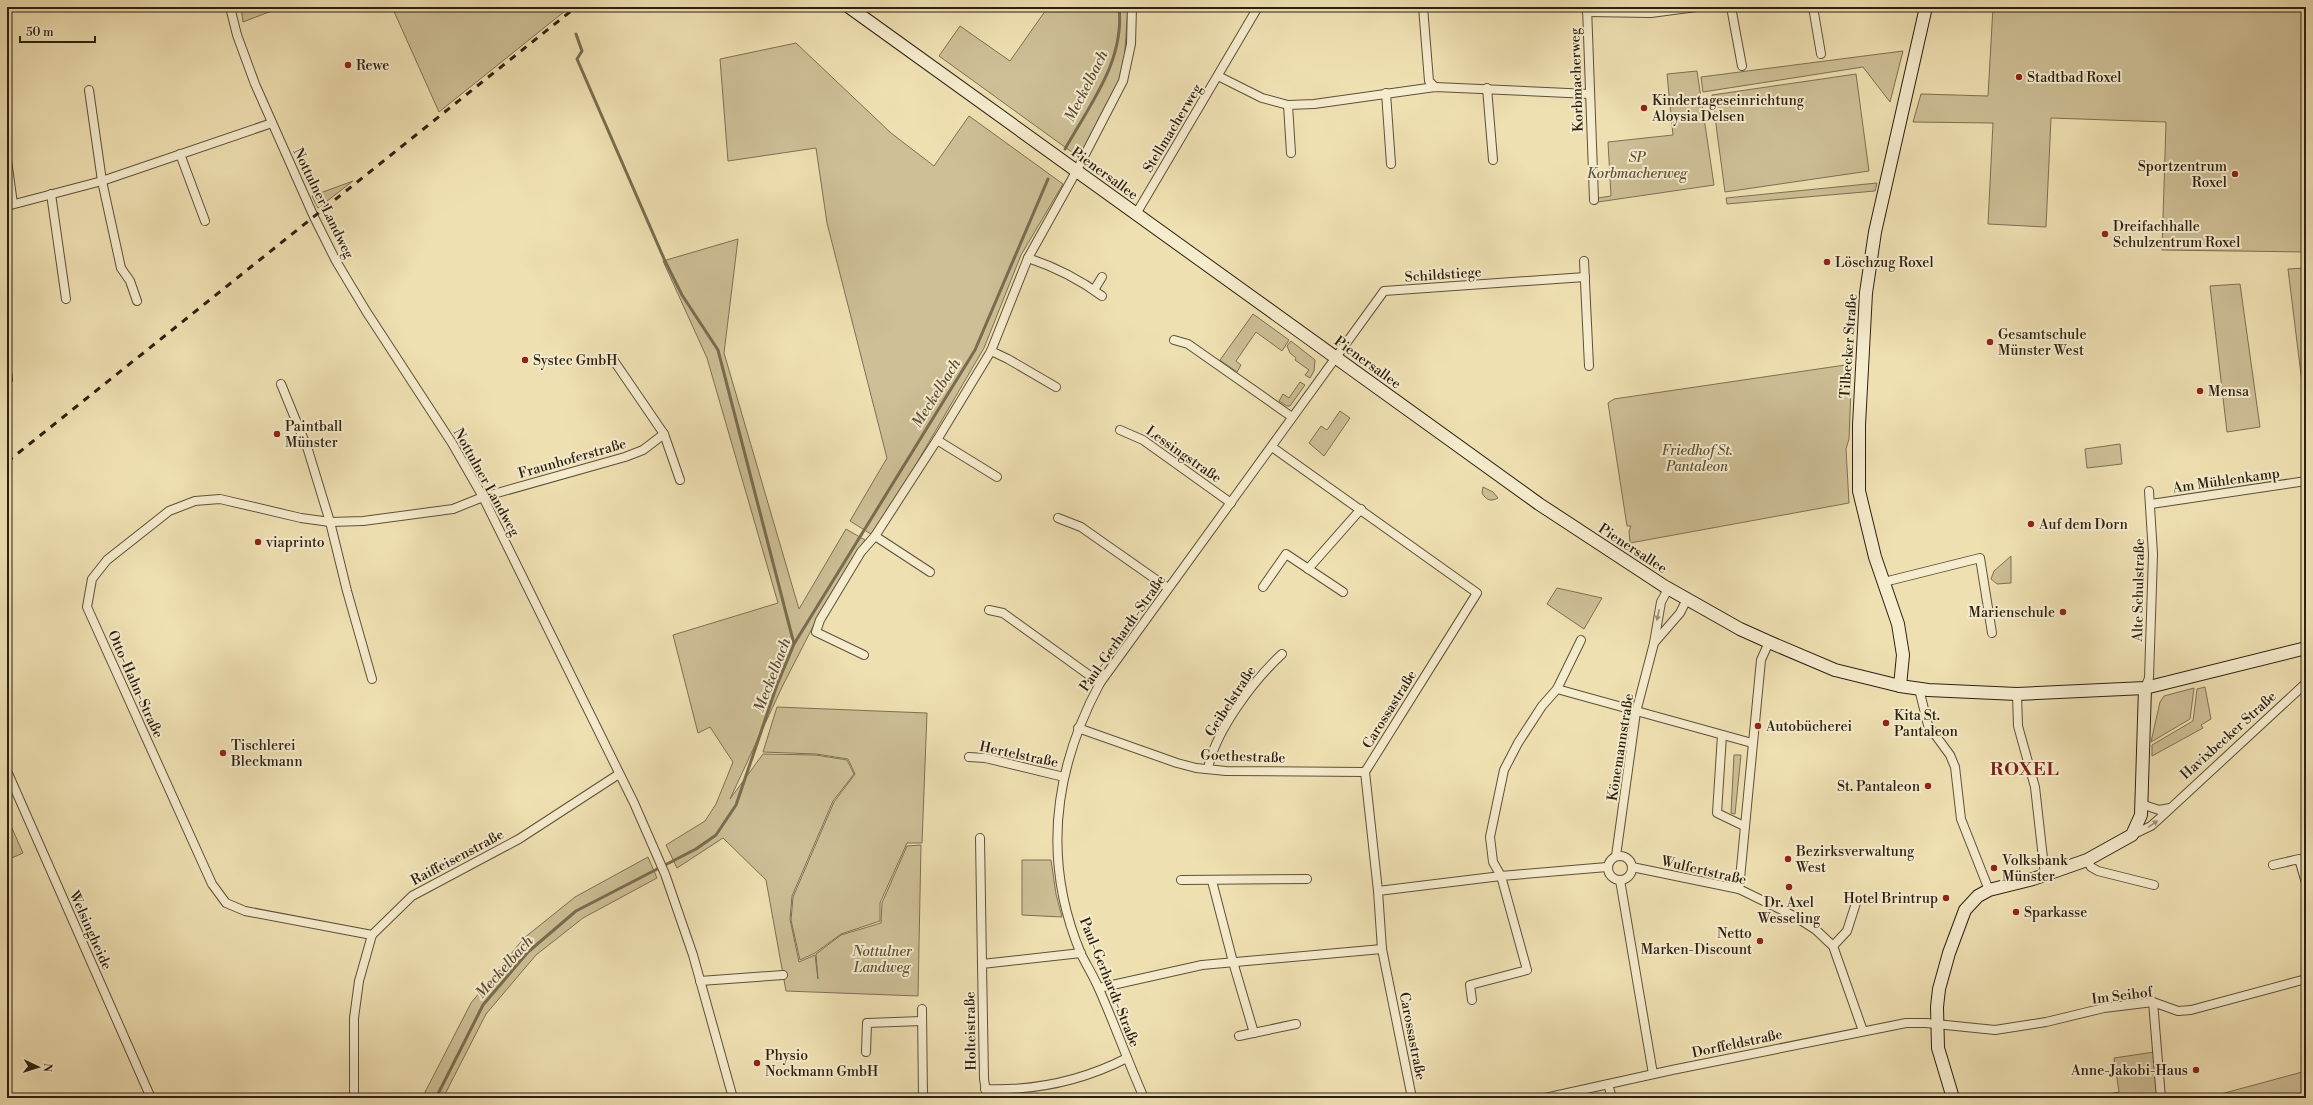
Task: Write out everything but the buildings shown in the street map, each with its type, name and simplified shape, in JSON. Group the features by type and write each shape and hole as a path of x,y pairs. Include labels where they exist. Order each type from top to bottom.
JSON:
{"main road":[{"name":"Pienersallee","path":"849,7 1539,504 1668,588 1740,629 1768,642 1835,670 1900,686 1919,689 2017,694 2145,688 2306,648"},
{"name":"Tilbecker Straße","path":"1900,686 1903,655 1898,624 1866,527 1860,491 1858,430 1866,293 1875,232 1926,7"},
{"path":"2132,835 2141,814 2145,688"},
{"name":"Havixbecker Straße","path":"1989,890 2045,876 2087,860 2132,835"},
{"path":"1953,1098 1940,1054 1937,1024 1939,989 1956,930 1969,906 1978,896 1989,890"}],"street":[{"name":"Nottulner Landweg","path":"230,7 237,36 272,123 314,217 336,261 370,317 452,443 483,497 659,858 700,981 733,1098"},
{"path":"864,655 816,632 820,620 861,552 875,536 937,440 991,351 1028,258 1077,170 1122,81 1132,44 1132,7"},
{"name":"Stellmacherweg","path":"1136,214 1258,7"},
{"path":"1423,7 1429,81 1435,87"},
{"path":"1587,10 1651,13 1696,7"},
{"path":"1731,7 1742,66"},
{"path":"1813,7 1821,54"},
{"name":"Korbmacherweg","path":"1587,10 1594,200"},
{"name":"Stellmacherweg","path":"1218,76 1262,98 1288,105 1314,104 1435,87 1487,88 1590,94"},
{"path":"1487,88 1494,160"},
{"path":"89,90 102,181 121,268 130,281 137,301"},
{"path":"1386,93 1391,164"},
{"path":"1288,105 1291,153"},
{"path":"7,160 10,205 102,181 272,123"},
{"path":"180,154 205,221"},
{"path":"50,194 66,299"},
{"path":"1028,258 1051,265 1102,296"},
{"path":"1584,261 1590,366"},
{"path":"1094,290 1102,277"},
{"name":"Schildstiege","path":"1335,357 1384,291 1585,277"},
{"path":"1174,340 1188,344 1292,417"},
{"path":"991,351 1008,359 1056,387"},
{"name":"Paul-Gerhardt-Straße","path":"1144,1098 1099,988 1081,953 1067,910 1060,876 1058,818 1064,777 1078,728 1100,683 1272,447 1335,357"},
{"path":"612,358 664,434 680,480"},
{"path":"7,371 8,380"},
{"path":"282,384 308,450 330,522 350,605 372,679"},
{"name":"Lessingstraße","path":"1120,430 1143,440 1230,503"},
{"name":"Fraunhoferstraße","path":"483,497 625,457 642,450 664,434"},
{"path":"937,440 997,477"},
{"name":"Carossastraße","path":"1272,447 1477,593 1365,772 1378,891 1382,949 1412,1098"},
{"name":"Am Mühlenkamp","path":"2150,504 2306,481"},
{"name":"Alte Schulstraße","path":"2145,688 2149,678 2153,561 2149,491"},
{"name":"Otto-Hahn-Straße","path":"372,935 245,911 226,903 212,884 87,607 92,579 107,560 169,511 196,501 220,499 301,518 330,522 363,521 453,509 483,497"},
{"path":"1308,569 1361,509"},
{"path":"1058,518 1081,527 1168,588"},
{"path":"875,536 930,572"},
{"path":"1263,586 1286,554 1343,592"},
{"path":"1884,582 1980,558 1992,633"},
{"name":"Könemannstraße","path":"1616,856 1636,712 1654,644 1661,602 1668,588"},
{"name":"Könemannstraße","path":"1654,644 1680,613 1687,599"},
{"path":"989,610 1004,613 1100,683"},
{"path":"1472,1000 1470,985 1527,970 1501,876 1494,862 1490,837 1504,770 1534,718 1557,690 1581,640"},
{"path":"1739,889 1761,660 1768,642"},
{"name":"Geibelstraße","path":"1208,769 1212,753 1231,718 1267,668 1282,654"},
{"name":"Havixbecker Straße","path":"2132,835 2151,826 2306,683"},
{"path":"1919,689 1928,725 1950,755 1955,767 1961,819 1989,890"},
{"path":"1557,690 1752,743"},
{"path":"2017,694 2018,726 2035,787 2045,876"},
{"name":"Goethestraße","path":"1078,728 1177,763 1208,769 1365,772"},
{"path":"1722,734 1717,813 1744,826"},
{"name":"Hertelstraße","path":"969,757 985,758 1064,777"},
{"name":"Welsingheide","path":"7,772 151,1098"},
{"name":"Raiffeisenstraße","path":"354,1098 354,1018 359,981 372,935 412,896 519,839 619,774"},
{"path":"2141,804 2158,810 2170,808"},
{"name":"Holteistraße","path":"980,838 985,1088 987,1098"},
{"path":"1616,856 1628,858 1632,867 1628,877 1620,880 1611,876 1607,867 1610,860 1616,856"},
{"path":"2272,865 2303,858 2306,883"},
{"path":"2087,860 2091,867 2098,871 2154,885"},
{"path":"1378,891 1501,876 1607,867"},
{"name":"Wulfertstraße","path":"1632,867 1739,889 1794,916 1816,930 1832,946 1862,1031"},
{"path":"1181,880 1212,881 1307,879"},
{"path":"1620,880 1653,1074"},
{"path":"1212,881 1232,962 1254,1033"},
{"path":"1832,946 1846,931 1856,903"},
{"path":"1099,988 1202,965 1382,949"},
{"path":"982,964 1081,953"},
{"path":"700,981 783,975"},
{"name":"Im Seihof","path":"1937,1024 1995,1030 2028,1026 2104,1008 2153,1002 2178,1011 2191,1010 2306,979"},
{"path":"2153,1002 2161,1098"},
{"path":"922,1009 923,1098"},
{"path":"866,1052 867,1023 922,1021"},
{"path":"1239,1036 1296,1024"},
{"name":"Dorffeldstraße","path":"1545,1098 1862,1031 1906,1024 1937,1024"},
{"path":"985,1088 1028,1088 1077,1080 1106,1069 1127,1058"},
{"path":"1608,1084 1612,1098"}],"green space":[{"path":"241,7 282,7 243,22"},
{"path":"392,7 570,7 439,112"},
{"path":"1048,7 1128,7 1124,63 1119,80 1080,158 939,56 960,26 1010,61"},
{"name":"Sportzentrum Roxel","path":"1993,7 2297,7 2306,9 2306,252 2162,250 2166,122 2051,118 2046,227 1988,224 1993,123 1913,122 1921,94 1988,96"},
{"path":"796,43 891,133 934,166 969,116 1063,184 1021,255 984,348 874,536 850,521 887,458 827,223 816,148 728,161 720,59"},
{"path":"1903,51 1890,102 1863,67 1703,92 1701,77"},
{"name":"SP Korbmacherweg","path":"1697,71 1714,185 1598,202 1598,198 1611,196 1608,142 1673,135 1667,74"},
{"path":"1856,74 1869,171 1725,192 1712,95"},
{"path":"353,181 318,208 312,196"},
{"path":"1877,183 1875,191 1727,204 1726,198"},
{"path":"738,239 724,353 799,609 846,529 865,540 821,611 783,685 730,799 763,754 816,755 847,760 854,774 833,801 792,896 790,919 799,962 815,955 818,979 816,954 841,935 881,923 882,903 907,846 921,845 918,996 786,991 766,880 723,838 677,868 666,845 705,821 716,804 733,762 710,727 698,733 673,635 778,603 707,358 663,261"},
{"path":"2306,268 2306,415 2288,269"},
{"path":"2240,284 2260,427 2227,432 2210,286"},
{"path":"1253,314 1289,340 1282,351 1256,332 1236,361 1241,365 1237,372 1220,360"},
{"path":"1291,341 1315,360 1314,371 1310,378 1305,375 1309,370 1295,360 1296,358 1290,353 1287,346"},
{"name":"Friedhof St. Pantaleon","path":"1852,364 1849,439 1846,449 1849,503 1630,543 1629,531 1631,526 1627,526 1608,403 1614,399"},
{"path":"1300,382 1305,385 1290,406 1287,406 1279,401 1283,394 1289,398"},
{"path":"1340,411 1350,418 1324,456 1309,443 1321,426 1327,430"},
{"path":"2120,444 2122,464 2087,468 2085,449"},
{"path":"1483,487 1493,492 1498,498 1493,500 1487,499 1482,493"},
{"path":"2011,556 2011,583 1997,584 1991,579 1994,571"},
{"path":"1557,588 1602,598 1584,629 1547,604"},
{"path":"2205,687 2211,719 2201,725 2203,728 2152,756 2152,745 2193,721 2197,689"},
{"path":"2194,688 2190,719 2151,742 2160,702 2164,696"},
{"path":"777,707 927,713 922,843 907,843 880,903 880,921 841,934 815,953 800,960 791,920 793,897 834,802 855,774 848,759 816,754 763,752"},
{"path":"1734,755 1741,755 1735,814 1731,813"},
{"path":"7,817 23,853 7,860"},
{"path":"648,857 657,878 583,918 536,955 486,1014 443,1098 422,1098 471,1003 524,938 575,897"},
{"path":"1022,860 1051,860 1056,894 1062,917 1022,915"},
{"path":"2161,1051 2164,1098 2086,1098 2119,1092 2114,1058"},
{"path":"2306,1071 2306,1098 2206,1098"}],"waterway":[{"name":"Meckelbach","path":"1065,149 1095,99 1111,64 1117,46 1119,7"},
{"path":"576,34 582,51 577,59 665,261 682,295 718,350 794,644"},
{"name":"Meckelbach","path":"436,1098 483,1005 528,952 576,911 696,849 716,835 736,805 777,685 794,644 975,350 1048,179"}],"railway":[{"path":"7,462 576,7"}],"place":[{"name":"Rewe","path":"348,65"},
{"name":"Stadtbad Roxel","path":"2019,77"},
{"name":"Kindertageseinrichtung Aloysia Delsen","path":"1644,108"},
{"name":"Sportzentrum Roxel","path":"2235,174"},
{"name":"Dreifachhalle Schulzentrum Roxel","path":"2105,234"},
{"name":"Löschzug Roxel","path":"1827,262"},
{"name":"Gesamtschule Münster West","path":"1990,342"},
{"name":"Systec GmbH","path":"525,360"},
{"name":"Mensa","path":"2200,391"},
{"name":"Paintball Münster","path":"277,434"},
{"name":"Auf dem Dorn","path":"2031,524"},
{"name":"viaprinto","path":"258,542"},
{"name":"Marienschule","path":"2063,612"},
{"name":"Kita St. Pantaleon","path":"1886,723"},
{"name":"Autobücherei","path":"1758,726"},
{"name":"Tischlerei Bleckmann","path":"223,753"},
{"name":"St. Pantaleon","path":"1928,786"},
{"name":"Bezirksverwaltung West","path":"1788,859"},
{"name":"Volksbank Münster","path":"1994,868"},
{"name":"Dr. Axel Wesseling","path":"1789,887"},
{"name":"Hotel Brintrup","path":"1946,898"},
{"name":"Sparkasse","path":"2016,912"},
{"name":"Netto Marken-Discount","path":"1760,941"},
{"name":"Physio Nockmann GmbH","path":"757,1063"},
{"name":"Anne-Jakobi-Haus","path":"2196,1070"}],"district":[{"name":"ROXEL","path":"2025,769"}]}
